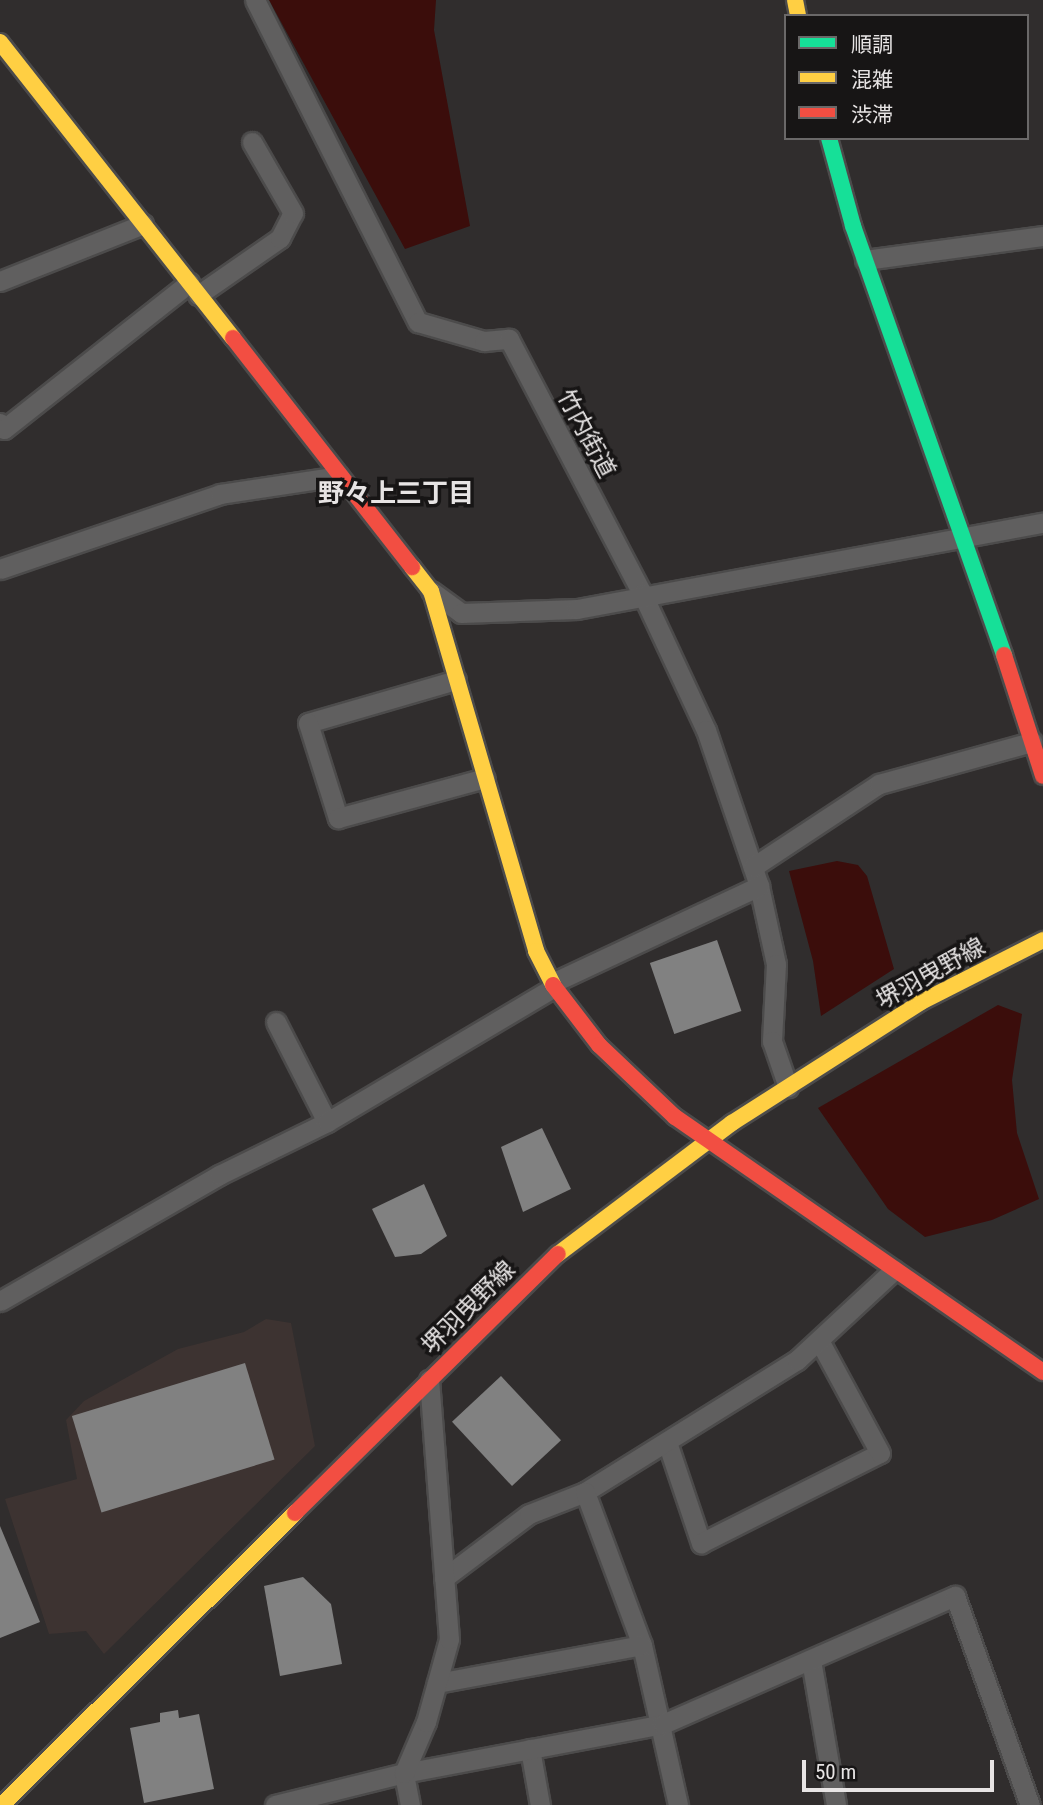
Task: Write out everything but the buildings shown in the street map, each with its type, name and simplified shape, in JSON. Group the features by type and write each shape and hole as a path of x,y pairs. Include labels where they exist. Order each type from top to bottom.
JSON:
{"street":[{"name":"竹内街道","path":"255,0 418,322 484,341 509,339 642,593"},
{"path":"0,42 431,592 461,613 516,615 577,609 642,593 1043,523"},
{"path":"830,140 866,260 965,536 1043,776"},
{"path":"0,423 4,429 193,289 280,238 292,213 252,142"},
{"path":"0,281 143,225"},
{"path":"866,260 1043,236"},
{"path":"0,569 220,494 339,476"},
{"path":"431,592 536,951 553,985 599,1045 675,1117 1043,1372"},
{"path":"642,593 706,730 759,886 776,964 772,1041 788,1087"},
{"path":"456,680 307,723 338,818 485,778"},
{"path":"752,867 879,784 1032,743"},
{"path":"0,1301 219,1175 327,1122 553,985 759,886"},
{"name":"堺羽曳野線","path":"2,1805 548,1261 708,1139 788,1087 921,1002 1043,940"},
{"path":"276,1022 327,1122"},
{"path":"444,1578 529,1514 586,1492 797,1360 894,1270"},
{"path":"667,1442 701,1543 880,1453 819,1340"},
{"path":"410,1805 404,1773 437,1683 449,1639 429,1380"},
{"path":"586,1492 642,1645 663,1724 678,1805"},
{"path":"275,1805 404,1773 663,1724 955,1596 1030,1805"},
{"path":"437,1683 642,1645"},
{"path":"811,1660 836,1805"},
{"path":"530,1749 540,1805"}],"shaded area":[{"path":"269,0 436,0 434,30 470,226 405,249"},
{"path":"837,861 858,865 867,876 894,969 821,1016 813,961 789,871"},
{"path":"998,1005 1022,1014 1012,1080 1017,1133 1039,1199 992,1220 925,1237 888,1209 818,1108"},
{"path":"266,1319 291,1323 315,1446 104,1654 86,1631 49,1634 5,1499 77,1479 66,1420 84,1401 178,1349 244,1332"}],"traffic: fast":[{"path":"830,140 853,226 1004,655"}],"traffic: slow":[{"path":"795,0 798,14"},
{"path":"0,42 233,338"},
{"path":"412,567 431,591 536,951 553,985"},
{"path":"558,1254 732,1123 921,1002 1043,940"},
{"path":"2,1805 295,1513"}],"traffic: jam":[{"path":"233,338 412,567"},
{"path":"1004,655 1043,776"},
{"path":"553,985 599,1045 675,1117 1043,1372"},
{"path":"295,1513 558,1254"}],"district":[{"name":"野々上三丁目","path":"396,494"}]}
